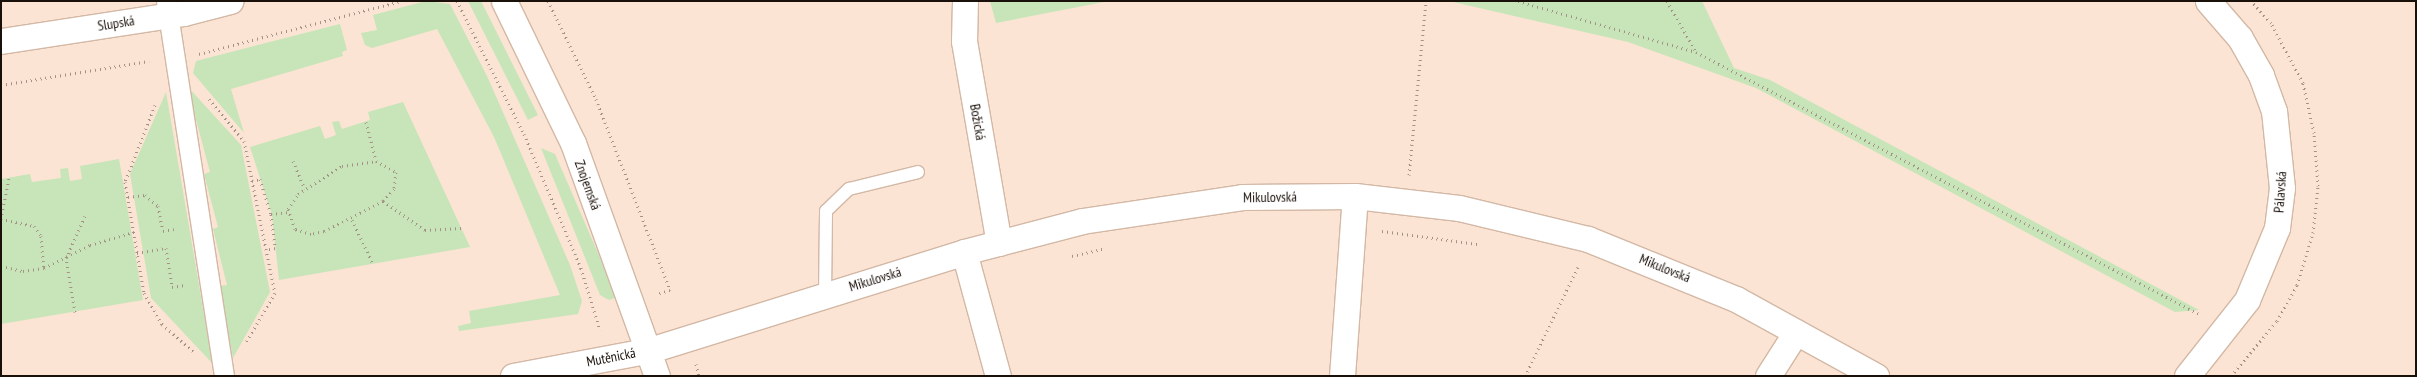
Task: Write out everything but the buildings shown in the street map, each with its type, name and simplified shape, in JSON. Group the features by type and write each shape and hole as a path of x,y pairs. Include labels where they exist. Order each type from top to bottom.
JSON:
{"street":[{"name":"Slupská","path":"1,41 167,8 230,1"},
{"name":"Znojemská","path":"504,1 573,143 650,350 657,376"},
{"name":"Božická","path":"965,1 964,41 999,243"},
{"name":"Pálavská","path":"2187,376 2251,293 2277,228 2282,188 2274,111 2261,75 2240,38 2208,1"},
{"path":"167,8 173,57 224,376"},
{"path":"1342,376 1355,196"},
{"name":"Mikulovská","path":"650,350 964,252 1166,206 1242,197 1355,196 1407,200 1459,208 1588,239 1674,270 1796,332 1876,376"},
{"path":"964,252 998,376"},
{"path":"1768,376 1796,332"},
{"name":"Mutěnická","path":"513,376 650,350"}],"lane":[{"path":"825,295 826,211 850,189 918,172"}],"path":[{"path":"1,85 173,57 401,1"},
{"path":"457,1 524,134 577,259 608,358"},
{"path":"1407,200 1426,1"},
{"path":"1518,1 1696,52 2204,317"},
{"path":"1667,1 1696,52"},
{"path":"366,122 376,160"},
{"path":"376,160 396,172 394,189 383,201 352,220 311,234 295,229 289,212 292,201 305,188 342,166 376,160"},
{"path":"294,161 305,188"},
{"path":"9,178 1,219 34,226 41,236 44,268"},
{"path":"252,181 260,179 271,214 275,248 266,250"},
{"path":"128,197 145,195 158,206 162,231 200,225"},
{"path":"383,201 425,230 461,228"},
{"path":"271,214 289,212"},
{"path":"75,312 66,258 85,216"},
{"path":"352,220 373,264"},
{"path":"1354,227 1483,246"},
{"path":"3,267 44,268 90,245 134,232"},
{"path":"137,253 166,248 172,287 210,280"},
{"path":"1066,257 1111,248"},
{"path":"1569,265 1586,270"},
{"path":"1525,376 1578,267"},
{"path":"699,376 696,364 706,361"}],"green space":[{"path":"426,1 450,4 487,76 570,265 582,301 578,314 459,331 458,326 471,323 469,311 560,295 494,137 437,29 372,48 365,45 361,33 377,30 373,15"},
{"path":"468,1 481,1 538,115 528,120"},
{"path":"990,1 1109,1 996,23"},
{"path":"1449,1 1702,1 1734,68 1770,80 2199,310 2175,312 1756,88 1628,42"},
{"path":"340,24 347,50 342,52 343,56 231,89 244,133 193,73 196,61"},
{"path":"187,86 241,145 270,292 233,358 219,286 227,285 213,229 218,227 204,174 210,172"},
{"path":"166,92 211,362 151,298 130,174"},
{"path":"403,102 470,247 279,280 272,215 250,147 320,126 325,139 336,135 332,122 339,121 342,129 370,120 368,112"},
{"path":"541,148 555,154 617,297 609,300 600,295"},
{"path":"119,159 143,300 1,324 1,179 30,174 32,182 61,178 60,169 68,168 70,181 82,179 80,166"}]}
